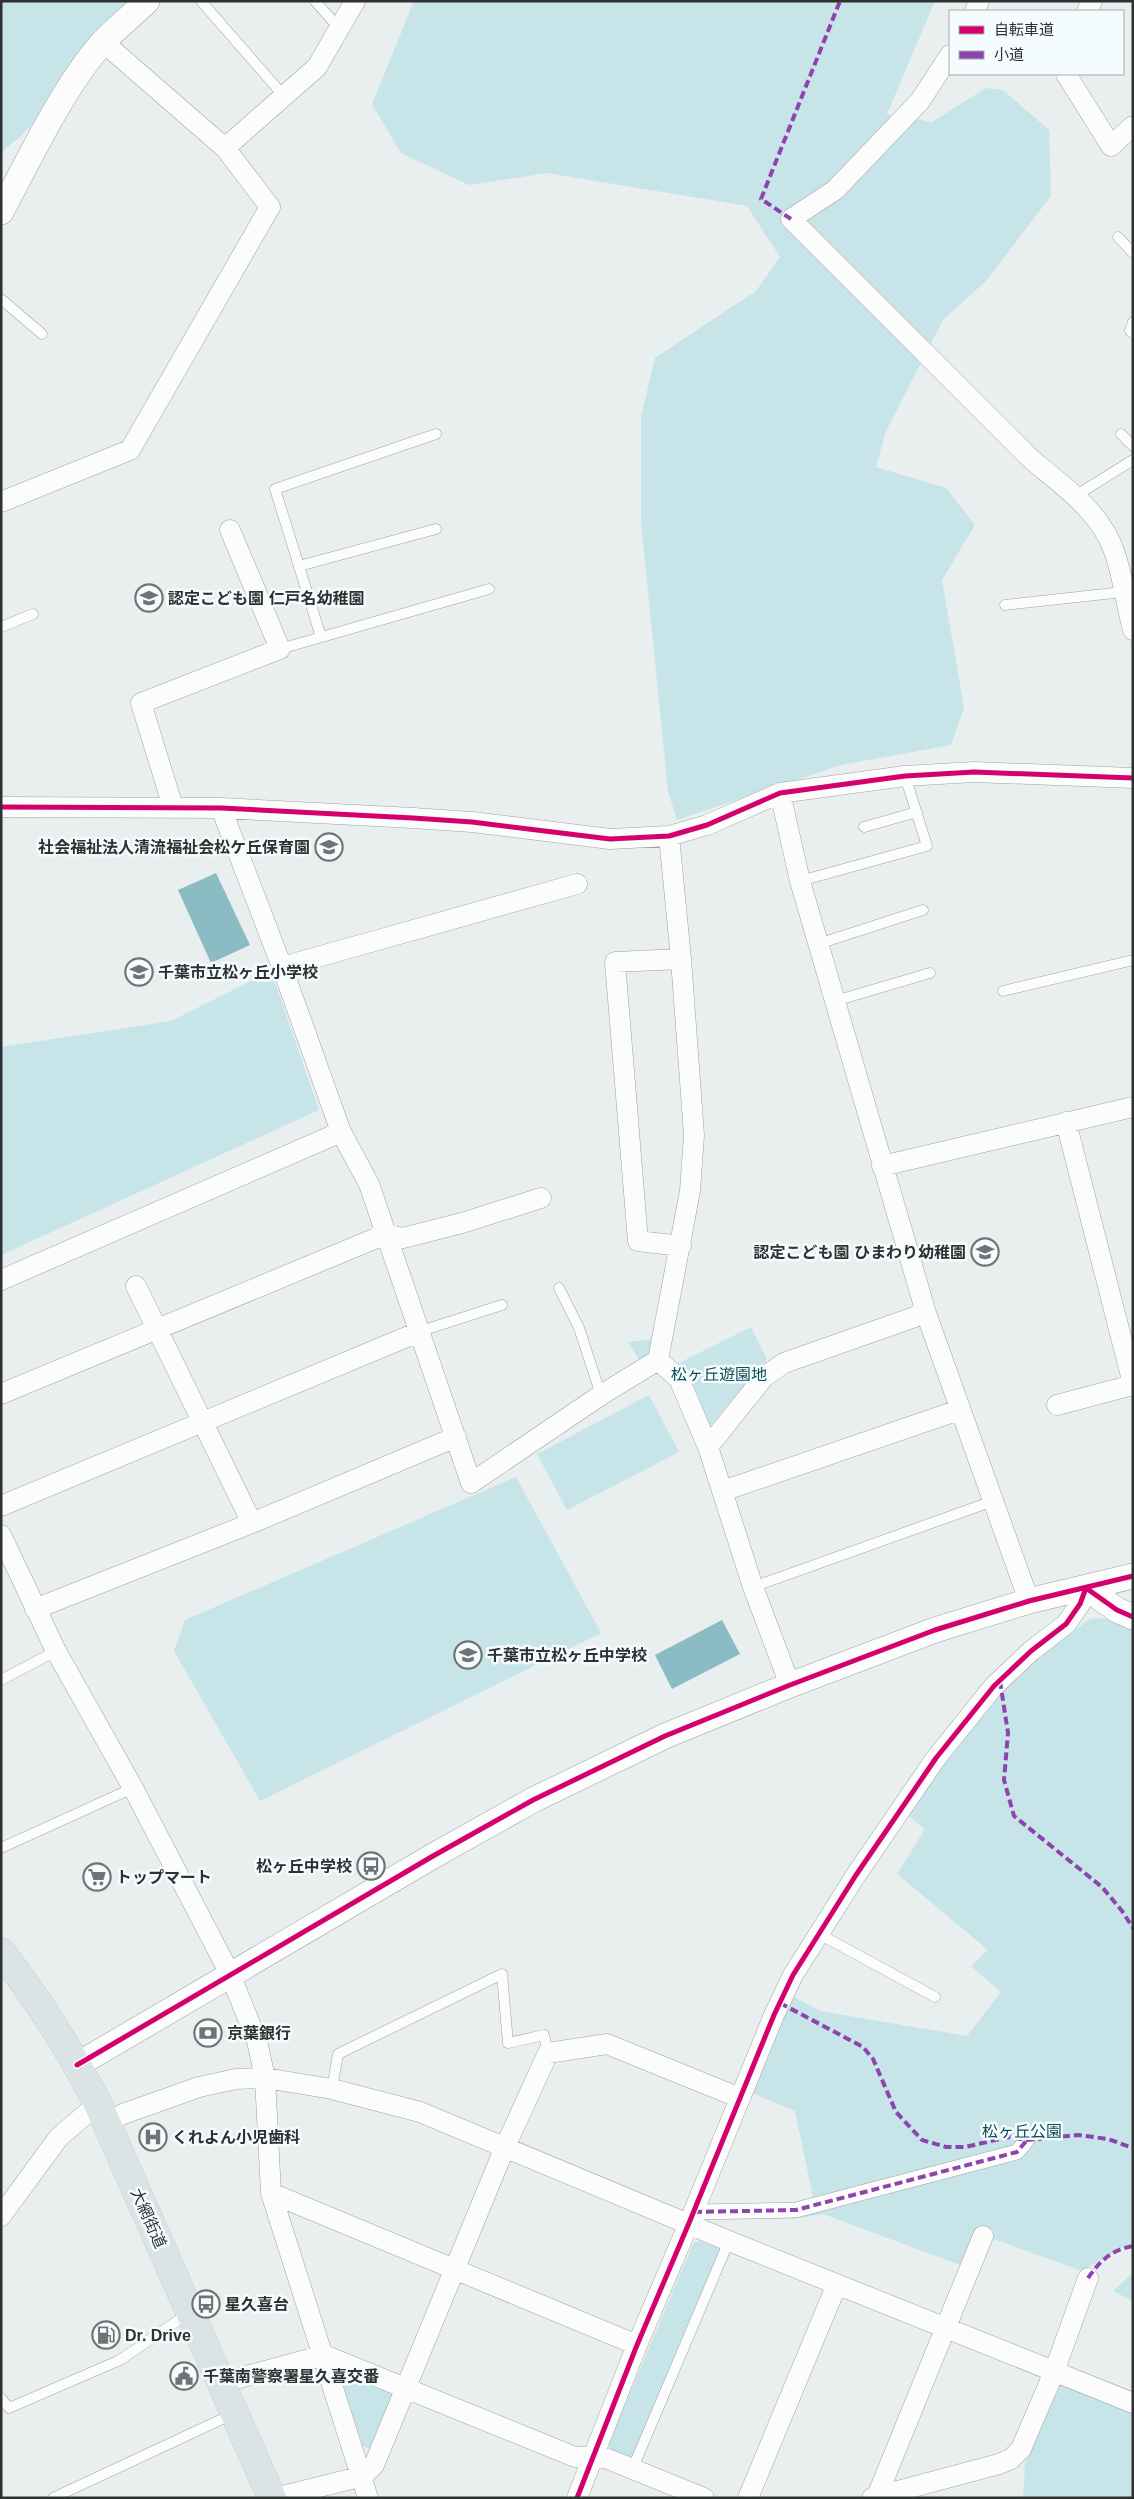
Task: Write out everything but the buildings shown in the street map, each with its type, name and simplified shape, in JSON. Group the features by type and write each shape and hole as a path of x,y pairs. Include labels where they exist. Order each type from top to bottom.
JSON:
{"main road":[{"name":"大網街道","path":"1,1952 45,2012 77,2065 102,2114 234,2414 274,2498"}],"street":[{"path":"1,212 41,136 86,64 103,42 148,1"},
{"path":"225,148 317,67 355,1"},
{"path":"1,502 130,450 270,207 225,148 103,42"},
{"path":"949,57 920,101 835,190 791,219 1032,460 1075,496 1094,515 1114,550 1133,630"},
{"path":"1067,75 1111,146 1133,126"},
{"path":"173,807 141,703 280,649 230,530"},
{"path":"1,807 221,808 472,822 610,839 669,836 706,825 780,793 905,776 974,772 1133,778"},
{"path":"780,793 800,882 926,1313 1029,1602"},
{"path":"221,808 282,967 341,1132 369,1184 471,1483 601,1395 658,1360 690,1191 694,1135 681,959 669,836"},
{"path":"282,967 577,884"},
{"path":"681,959 615,962 638,1241 681,1246"},
{"path":"882,1166 1133,1107"},
{"path":"1057,1405 1133,1384 1066,1122"},
{"path":"1,1280 341,1132"},
{"path":"1,1394 386,1234 403,1238 462,1223 541,1198"},
{"path":"136,1286 252,1523"},
{"path":"708,1447 764,1377 784,1362 926,1313"},
{"path":"1,1506 420,1331"},
{"path":"658,1360 679,1379 708,1447 724,1491 753,1587 790,1685"},
{"path":"724,1491 959,1410"},
{"path":"36,1609 252,1523 456,1437"},
{"path":"1,1535 56,1651 133,1788 230,1974 257,2041 265,2078 271,2193 368,2498"},
{"path":"77,2065 424,1861 534,1800 665,1736 790,1685 935,1630 1029,1602 1133,1576"},
{"path":"1086,1588 1117,1610 1133,1617"},
{"path":"577,2498 637,2346 793,1975 856,1875 936,1758 994,1686 1031,1651 1066,1624 1080,1604 1086,1588"},
{"path":"274,2498 362,2476 374,2465 404,2387 505,2147 548,2053 607,2044 740,2098"},
{"path":"1,2216 59,2137 102,2114 123,2114 199,2087 236,2079 265,2078 332,2089 420,2112 505,2147 692,2218 729,2241 1133,2403"},
{"path":"692,2218 796,2210 1017,2152 1027,2140"},
{"path":"271,2193 637,2346"},
{"path":"875,2497 983,2236"},
{"path":"875,2497 1011,2460 1021,2449 1054,2372 1088,2278"},
{"path":"748,2498 837,2284"},
{"path":"221,2383 324,2355 575,2457 592,2456 608,2459 704,2498"}],"lane":[{"path":"201,1 284,95"},
{"path":"314,1 339,28"},
{"path":"1118,236 1133,253"},
{"path":"1,299 42,334"},
{"path":"1133,322 1130,331 1133,333"},
{"path":"321,637 275,489 436,434"},
{"path":"1121,434 1133,446"},
{"path":"1075,496 1133,460"},
{"path":"298,566 436,528"},
{"path":"280,649 489,589"},
{"path":"1005,605 1123,592"},
{"path":"1,627 33,614"},
{"path":"800,882 927,846 905,776"},
{"path":"864,827 917,812"},
{"path":"818,944 923,910"},
{"path":"1002,991 1133,960"},
{"path":"835,1001 930,973"},
{"path":"559,1288 579,1328 601,1395"},
{"path":"420,1331 502,1305"},
{"path":"753,1587 993,1501"},
{"path":"1,1680 56,1651"},
{"path":"1,1848 133,1788"},
{"path":"819,1934 935,1997"},
{"path":"332,2089 338,2054 502,1974 508,2043 544,2035 548,2053"},
{"path":"632,2470 729,2241"},
{"path":"1,2398 9,2408 120,2360 190,2312"},
{"path":"53,2498 234,2414"}],"green space":[{"path":"1,1 148,1 20,137 1,152"},
{"path":"414,1 935,1 887,114 932,122 986,88 1003,90 1049,130 1051,196 986,281 943,320 886,431 876,467 946,488 975,525 942,580 964,708 951,745 841,765 677,820 668,791 641,522 641,417 655,358 756,291 780,257 747,206 547,173 469,185 401,153 372,104"},
{"path":"271,971 319,1110 1,1255 1,1047 171,1021"},
{"name":"松ヶ丘遊園地","path":"751,1327 767,1359 710,1426 689,1374 677,1364"},
{"path":"654,1339 651,1352 641,1363 628,1342"},
{"path":"649,1395 679,1452 567,1510 537,1454"},
{"path":"516,1477 601,1633 260,1801 174,1651 185,1620"},
{"name":"松ヶ丘公園","path":"1090,1619 1108,1619 1133,1631 1133,2245 1127,2245 1082,2271 975,2232 960,2265 823,2214 794,2219 713,2216 712,2204 790,2203 813,2197 795,2111 752,2093 793,1996 820,2011 967,2036 1001,1992 971,1966 988,1950 897,1874 925,1829 909,1816 926,1788 992,1701 1028,1664"},
{"path":"700,2241 720,2249 720,2254 636,2454 631,2458 610,2449 609,2442 694,2242"},
{"path":"1133,2273 1133,2301 1113,2291"},
{"path":"345,2371 392,2390 395,2399 373,2450 363,2446 340,2376"},
{"path":"1062,2381 1133,2409 1133,2498 1023,2498 1025,2464"}],"shaded area":[{"path":"216,873 250,945 211,963 178,890"},
{"path":"722,1620 740,1654 672,1689 655,1655"}],"marked path":[{"path":"791,219 761,199 840,1"},
{"path":"1000,1681 1008,1733 1004,1780 1014,1816 1102,1887 1133,1928"},
{"path":"780,2003 863,2047 873,2059 896,2112 922,2140 946,2147 965,2147 1009,2137 1027,2140 1078,2135 1108,2139 1133,2148"},
{"path":"694,2212 796,2210 1017,2152 1027,2140"},
{"path":"1088,2278 1097,2266 1112,2253 1133,2246"}],"cycle path":[{"path":"1,807 221,808 413,818 472,822 610,839 669,836 707,825 780,793 905,776 974,772 1133,778"},
{"path":"77,2065 433,1856 533,1800 665,1736 790,1685 935,1630 1029,1601 1133,1576"},
{"path":"577,2498 637,2345 774,2015 793,1975 856,1875 936,1758 994,1686 1031,1651 1066,1624 1080,1604 1086,1588 1117,1610 1133,1617"}],"place":[{"name":"認定こども園 仁戸名幼稚園","path":"149,598"},
{"name":"社会福祉法人清流福祉会松ケ丘保育園","path":"329,847"},
{"name":"千葉市立松ヶ丘小学校","path":"139,972"},
{"name":"認定こども園 ひまわり幼稚園","path":"985,1252"},
{"name":"千葉市立松ヶ丘中学校","path":"468,1655"},
{"name":"松ヶ丘中学校","path":"371,1866"},
{"name":"トップマート","path":"97,1877"},
{"name":"京葉銀行","path":"208,2033"},
{"name":"くれよん小児歯科","path":"153,2137"},
{"name":"星久喜台","path":"206,2304"},
{"name":"Dr. Drive","path":"106,2335"},
{"name":"千葉南警察署星久喜交番","path":"184,2376"}]}
